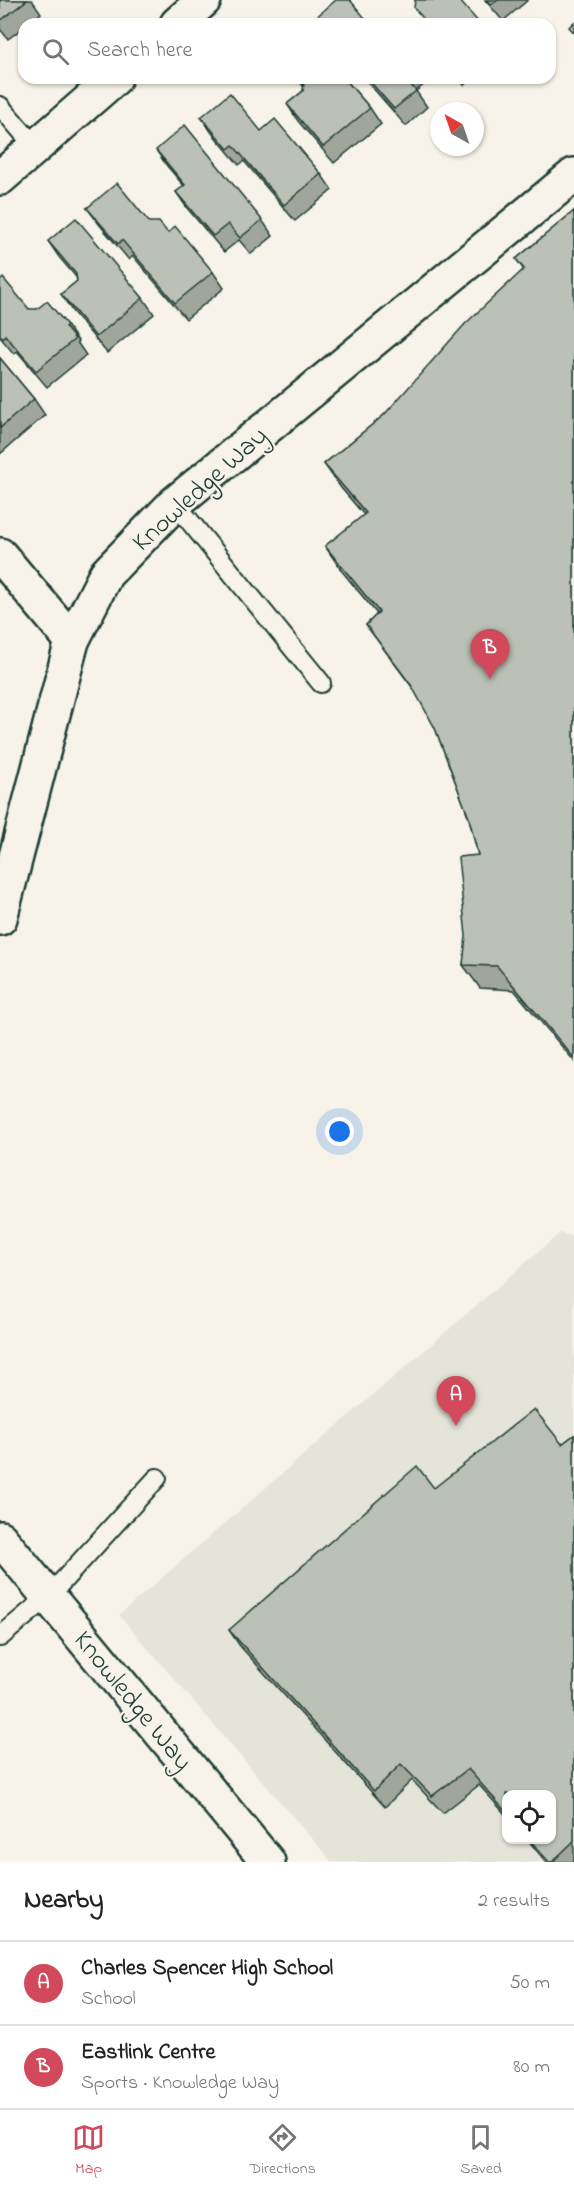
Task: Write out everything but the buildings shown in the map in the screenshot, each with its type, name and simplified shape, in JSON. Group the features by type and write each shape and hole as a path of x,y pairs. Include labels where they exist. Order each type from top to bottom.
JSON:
{"street":[{"path":"184,18 204,0"},
{"path":"0,178 108,84"},
{"name":"Knowledge Way","path":"0,918 72,641 106,574 175,503 574,175"},
{"path":"0,555 72,641"},
{"name":"Knowledge Way","path":"0,1538 268,1862"}],"lane":[{"path":"0,106 36,148"},
{"path":"175,503 321,683"},
{"path":"0,1637 49,1596 157,1478"}],"shaded area":[{"path":"560,1233 574,1237 574,1862 332,1862 119,1615"}],"place":[{"name":"Eastlink Centre","path":"490,679"},
{"name":"Charles Spencer High School","path":"456,1426"}]}
